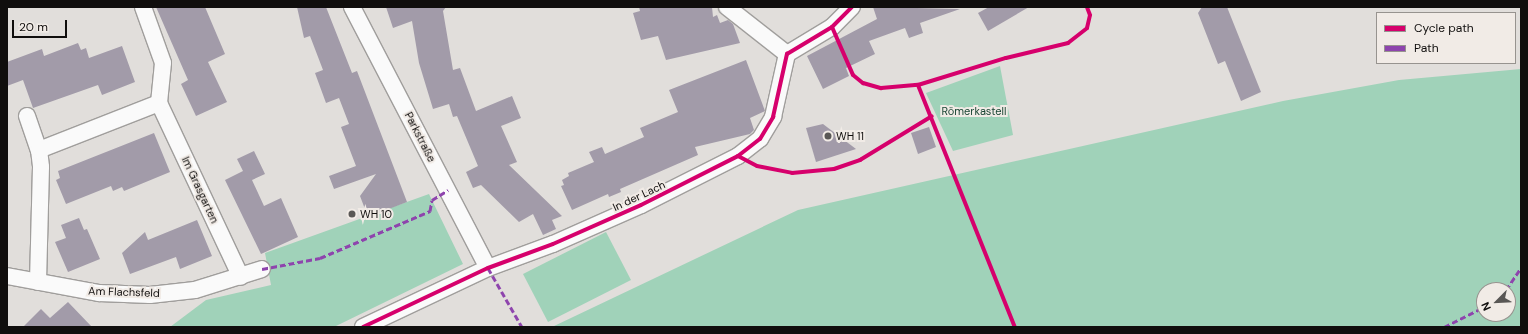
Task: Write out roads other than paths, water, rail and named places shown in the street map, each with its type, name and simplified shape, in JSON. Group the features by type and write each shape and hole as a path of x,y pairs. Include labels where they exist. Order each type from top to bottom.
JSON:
{"street":[{"path":"39,150 159,103 163,64 143,7"},
{"name":"Parkstraße","path":"352,7 488,268"},
{"path":"727,7 787,54 832,27 852,7"},
{"name":"In der Lach","path":"363,327 488,268 553,244 620,214 738,156 760,138 773,117 787,54"},
{"name":"Im Grasgarten","path":"159,103 241,277"},
{"path":"27,116 39,150 38,282"},
{"name":"Am Flachsfeld","path":"7,276 99,294 150,295 195,290 241,277 262,269"}],"place":[{"name":"WH 11","path":"828,136"},
{"name":"WH 10","path":"352,214"}],"park label":[{"name":"Römerkastell","path":"974,111"}]}
